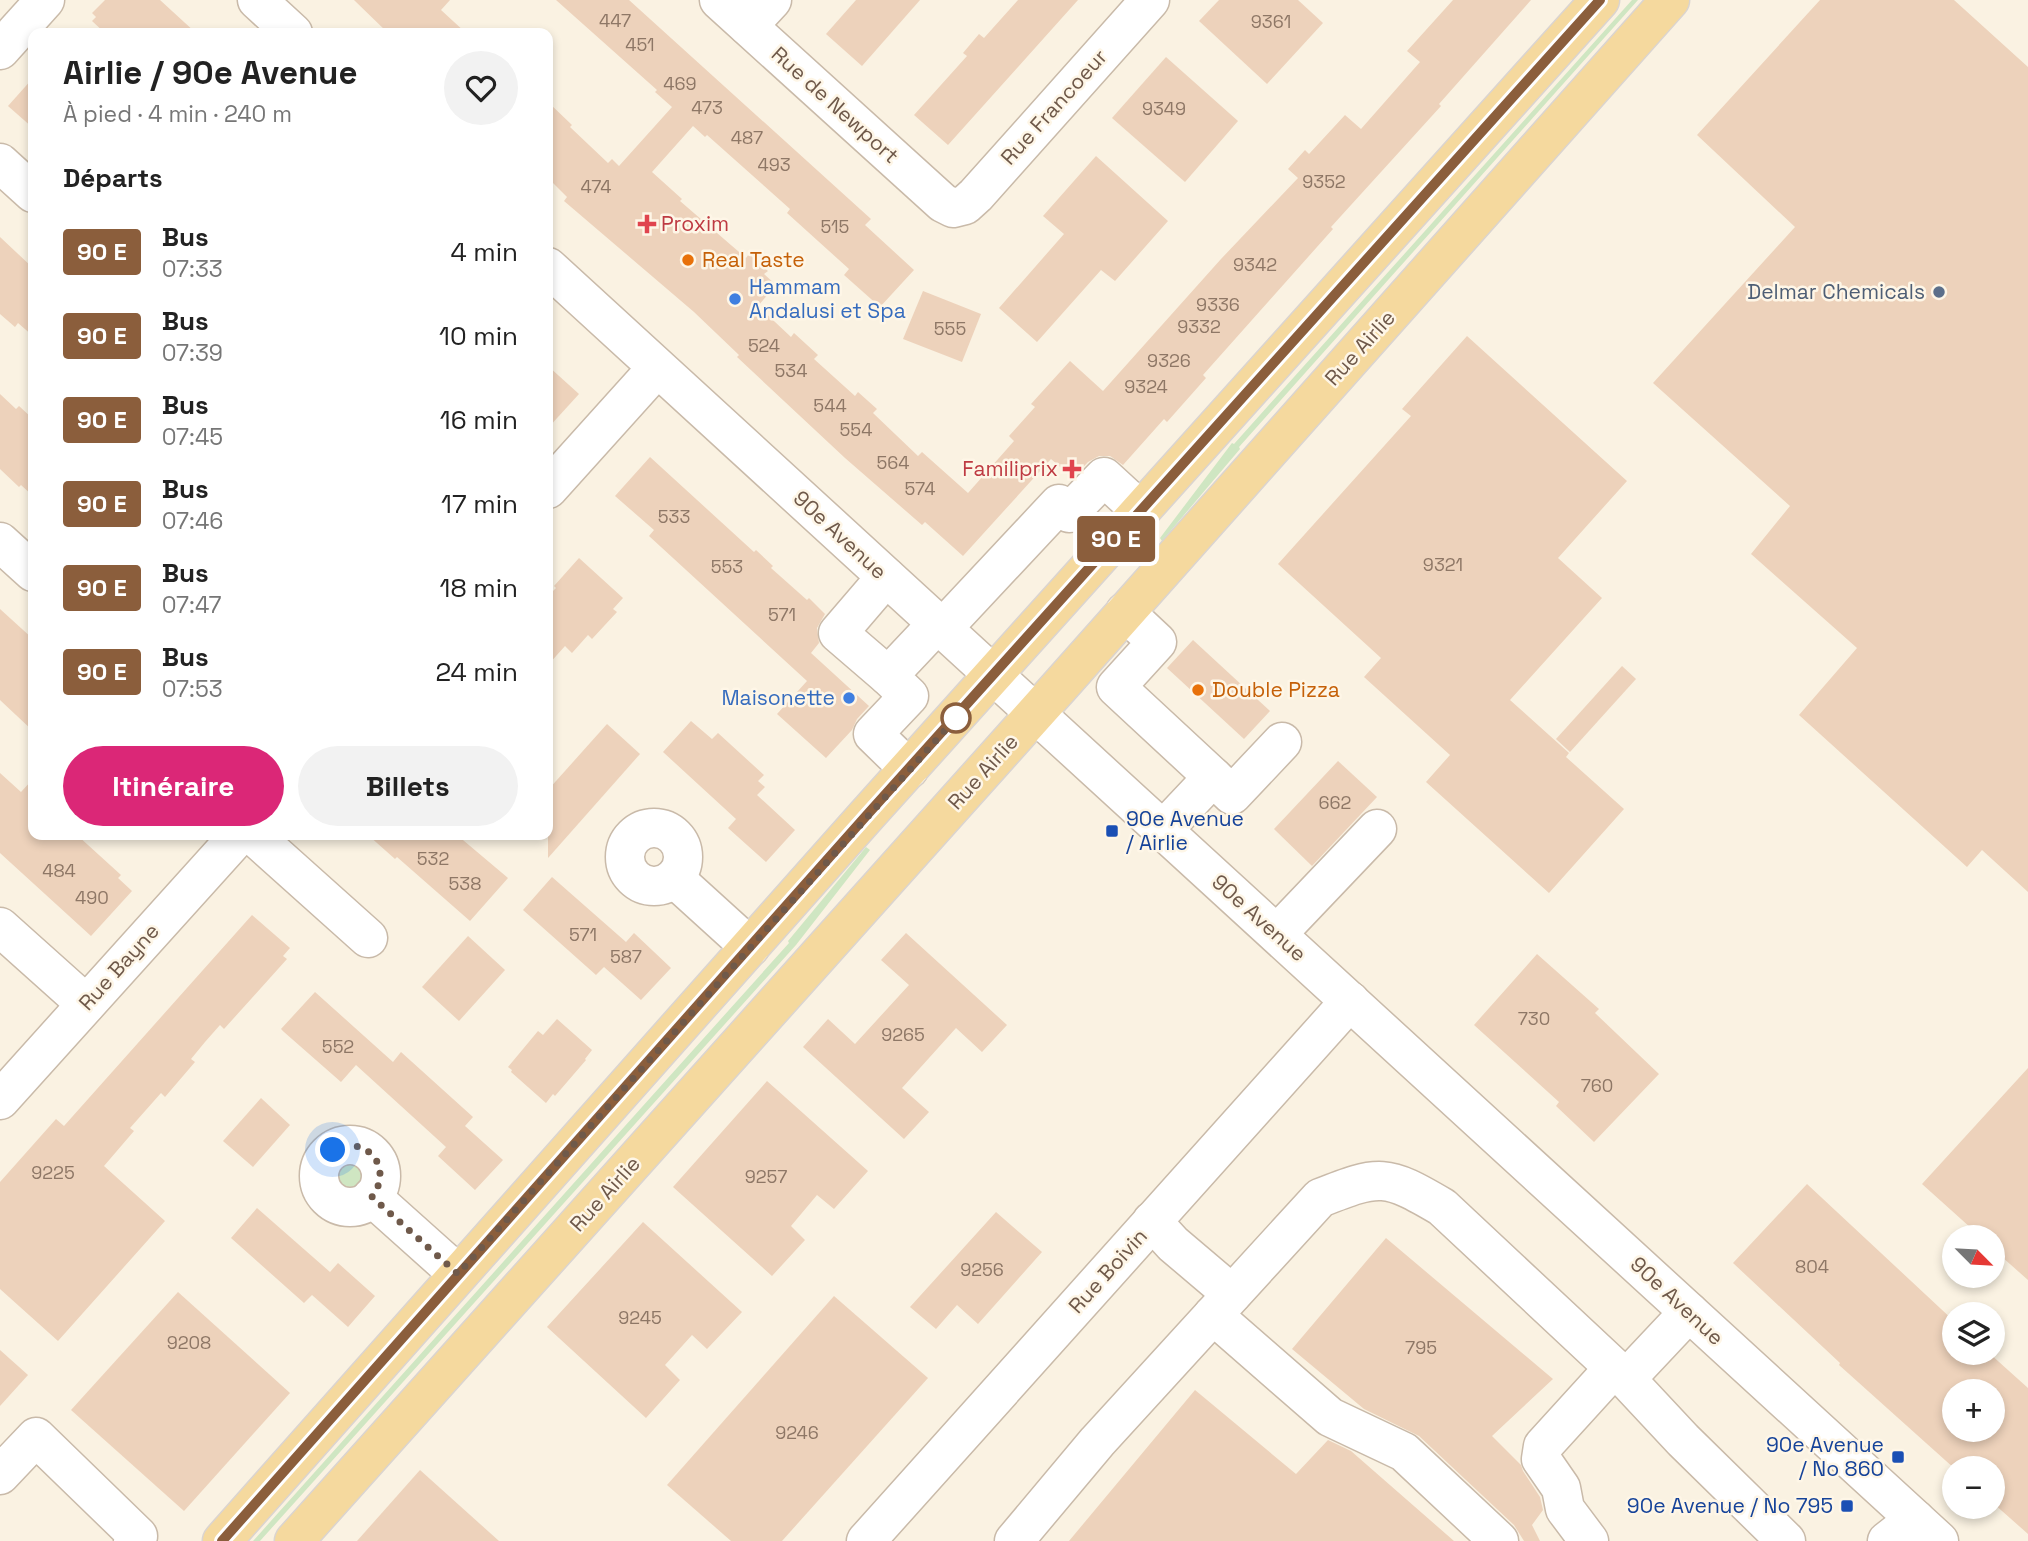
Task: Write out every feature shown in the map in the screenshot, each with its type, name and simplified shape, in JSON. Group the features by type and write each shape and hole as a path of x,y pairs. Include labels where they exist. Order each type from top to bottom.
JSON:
{"main road":[{"path":"222,1541 909,769 1600,0"},
{"name":"Rue Airlie","path":"294,1541 1670,0"}],"street":[{"path":"0,50 45,0"},
{"path":"257,0 288,28"},
{"name":"Rue de Newport","path":"719,0 760,13 943,203 953,208"},
{"name":"Rue Francoeur","path":"953,208 965,205 976,195 1150,0"},
{"path":"0,163 28,188"},
{"name":"90e Avenue","path":"553,272 1689,1312 1914,1534"},
{"path":"553,483 657,368"},
{"path":"888,676 940,627 1059,504 1069,513 1104,477 1141,511"},
{"path":"0,542 28,567"},
{"path":"886,577 838,633 909,696 873,734 909,769"},
{"path":"1125,612 1157,642 1116,687 1232,795 1282,742"},
{"path":"1163,830 1213,777"},
{"path":"1277,934 1377,829"},
{"name":"Rue Bayne","path":"0,1100 234,840"},
{"path":"259,840 368,938"},
{"path":"674,878 750,947"},
{"path":"0,927 86,1004"},
{"name":"Rue Boivin","path":"866,1541 1350,1001"},
{"path":"1014,1541 1097,1442 1320,1198 1360,1181 1392,1181 1442,1207 1620,1373 1683,1440 1786,1541"},
{"path":"372,1197 458,1274"},
{"path":"1152,1221 1222,1305 1330,1417 1404,1452 1499,1541"},
{"path":"1589,1541 1565,1509 1561,1488 1541,1460 1542,1446 1689,1312"},
{"path":"0,1475 36,1437 138,1536 133,1541"}],"green space":[{"path":"1632,0 1638,0 1239,447 1162,541 1160,538 1232,443 1234,444"},
{"path":"866,847 870,850 796,945 260,1541 253,1541 789,943"},
{"path":"349,1162 359,1166 363,1176 359,1186 349,1190 339,1186 335,1176 339,1166"}],"building":[{"path":"105,0 160,0 191,28 100,28 92,21 96,17 92,13"},
{"path":"354,0 450,0 441,10 461,28 383,28"},
{"path":"556,0 629,0 871,219 865,225 914,270 880,307 844,275 849,269 787,213 790,209 707,135 705,137 693,126 652,172 682,199 680,201 746,258 749,254 768,271 764,274 776,285 758,306 791,337 794,333 818,355 814,359 855,396 858,392 877,409 873,413 918,456 922,452 968,493 1014,441 1009,436 1035,407 1031,404 1070,361 1103,391 1298,178 1288,169 1305,150 1309,154 1345,115 1361,129 1420,62 1407,51 1453,0 1531,0 1203,375 1206,378 1167,422 1164,419 1123,465 1110,456 1099,456 1088,462 1073,478 1051,459 963,556 925,522 922,525 845,458 737,357 739,355 694,312 564,201 567,197 553,183 553,107 608,163 612,159 619,166 672,107 655,92 657,90"},
{"path":"856,0 920,0 862,66 826,34"},
{"path":"1018,0 1078,0 948,145 914,115 967,56 963,53 979,34 984,38"},
{"path":"1219,0 1298,0 1323,23 1267,84 1199,21"},
{"path":"1820,0 1954,0 2028,67 2028,892 1982,850 1967,867 1799,715 1857,648 1751,554 1790,506 1653,383 1795,227 1697,135"},
{"path":"1166,57 1238,121 1185,182 1112,118"},
{"path":"28,84 28,124 8,106"},
{"path":"1096,156 1168,221 1115,281 1101,270 1037,342 999,308 1064,234 1043,216"},
{"path":"0,237 28,263 28,332 18,323 15,327 0,314"},
{"path":"923,291 981,314 962,362 903,339"},
{"path":"1467,336 1627,481 1558,558 1602,598 1510,700 1569,753 1566,757 1624,809 1549,893 1426,782 1450,755 1364,677 1381,658 1278,564 1411,416 1402,409"},
{"path":"553,371 579,394 553,423"},
{"path":"0,394 16,409 19,406 28,414 28,491 21,485 19,487 0,469"},
{"path":"650,457 825,614 817,628 819,643 811,653 869,706 857,719 852,730 826,758 777,714 807,681 649,536 654,530 615,496"},
{"path":"579,558 623,598 613,609 617,612 592,639 588,635 572,653 565,646 553,659 553,591 556,588 554,586"},
{"path":"0,609 28,634 28,726 0,700"},
{"path":"1193,640 1270,711 1244,739 1167,668"},
{"path":"1622,666 1636,679 1570,752 1556,739"},
{"path":"691,721 712,739 718,733 764,775 758,781 765,787 757,795 795,830 766,862 728,828 736,819 663,752"},
{"path":"607,724 640,754 548,858 548,840 553,840 553,784"},
{"path":"1338,761 1377,797 1312,866 1274,829"},
{"path":"0,773 21,792 28,784 28,840 82,840 121,875 118,878 132,891 91,936 0,853"},
{"path":"374,840 463,840 508,878 470,921 397,857 395,859"},
{"path":"552,877 626,942 634,933 671,968 641,1000 604,967 596,975 523,910"},
{"path":"252,915 290,948 283,956 287,959 224,1029 220,1025 191,1059 195,1062 165,1097 161,1093 130,1128 134,1131 104,1166 165,1221 58,1341 0,1289 0,1182 56,1119 64,1126"},
{"path":"906,933 1007,1025 982,1052 956,1028 902,1088 929,1112 904,1139 803,1047 828,1019 855,1044 909,985 881,960"},
{"path":"468,936 505,970 459,1021 422,987"},
{"path":"1537,954 1599,1009 1595,1013 1659,1074 1594,1142 1556,1106 1559,1102 1474,1025"},
{"path":"315,992 393,1062 401,1052 473,1117 465,1126 503,1160 475,1190 438,1156 446,1147 356,1065 341,1082 281,1029"},
{"path":"557,1019 592,1050 555,1096 553,1094 546,1103 508,1067 538,1031 543,1035"},
{"path":"2028,1068 2028,1280 2006,1261 2006,1225 1968,1225 1922,1184"},
{"path":"767,1081 868,1171 834,1209 817,1195 791,1226 805,1240 772,1276 673,1187"},
{"path":"261,1098 290,1125 253,1167 223,1141"},
{"path":"1807,1184 1942,1310 1942,1365 2002,1365 2028,1388 2028,1534 2005,1514 2005,1456 1942,1457 1839,1365 1840,1363 1733,1263"},
{"path":"257,1208 330,1272 338,1263 375,1296 348,1327 312,1295 304,1303 231,1238"},
{"path":"996,1212 1042,1252 978,1324 957,1305 936,1329 910,1307"},
{"path":"643,1222 742,1312 707,1349 692,1335 665,1365 680,1380 646,1418 547,1327"},
{"path":"1386,1238 1553,1379 1492,1436 1521,1465 1540,1497 1543,1510 1532,1525 1540,1541 1524,1541 1514,1525 1419,1436 1364,1409 1292,1349"},
{"path":"178,1292 290,1393 184,1511 71,1410"},
{"path":"834,1296 928,1378 782,1541 731,1541 667,1485"},
{"path":"0,1350 28,1375 0,1406"},
{"path":"1195,1390 1296,1474 1328,1440 1351,1451 1454,1541 1069,1541"},
{"path":"420,1470 499,1541 357,1541"}],"bus line":[{"path":"222,1541 866,816 1600,0"}],"place":[{"name":"Proxim","path":"647,224"},
{"name":"Real Taste","path":"688,260"},
{"name":"Delmar Chemicals","path":"1939,292"},
{"name":"Hammam Andalusi et Spa","path":"735,299"},
{"name":"Familiprix","path":"1072,469"},
{"name":"Double Pizza","path":"1198,690"},
{"name":"Maisonette","path":"849,698"},
{"name":"90e Avenue / Airlie","path":"1112,831"},
{"name":"90e Avenue / No 860","path":"1898,1457"},
{"name":"90e Avenue / No 795","path":"1847,1506"}],"route":[{"path":"333,1150 354,1145 373,1155 381,1176 372,1197 458,1274 956,718"}]}
